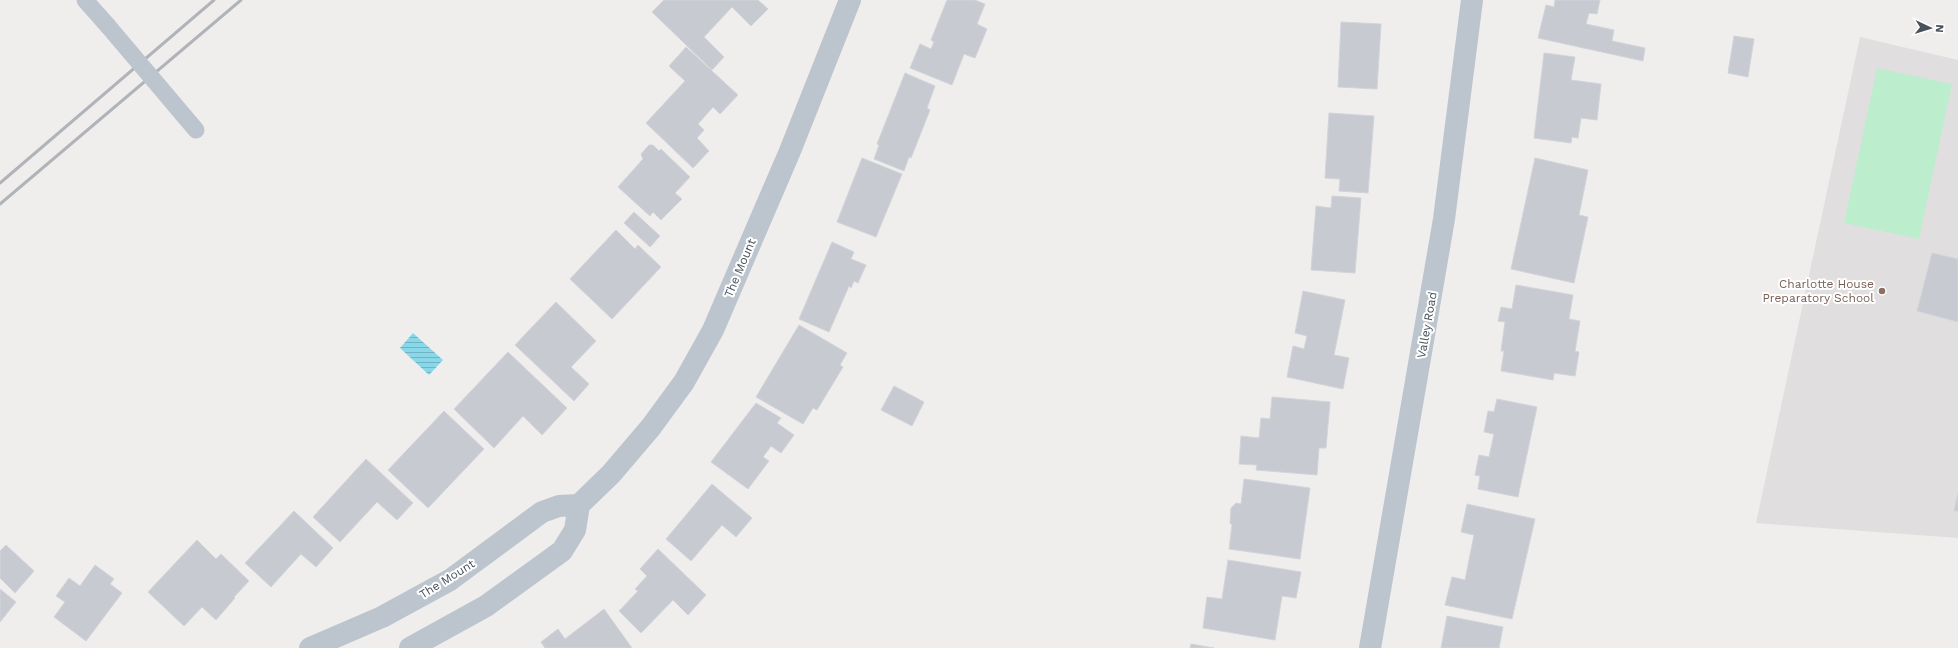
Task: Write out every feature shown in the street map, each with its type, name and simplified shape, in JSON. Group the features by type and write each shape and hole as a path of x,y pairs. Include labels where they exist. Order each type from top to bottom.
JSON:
{"street":[{"name":"The Mount","path":"310,648 382,617 450,580 542,512 559,506 579,505 612,474 651,427 684,382 713,330 790,151 850,0"},
{"name":"Valley Road","path":"1370,648 1444,219 1472,0"},
{"path":"410,648 486,606 562,551 575,530 579,505"}],"lane":[{"path":"85,0 196,130"}],"shaded area":[{"name":"Charlotte House Preparatory School","path":"1860,37 1958,60 1958,538 1756,523"}],"green space":[{"path":"1877,68 1952,84 1919,239 1844,223"}],"water":[{"path":"413,333 443,360 429,375 400,348"}],"building":[{"path":"664,0 758,0 768,9 751,26 732,7 704,37 724,57 712,70 652,12"},
{"path":"947,0 975,0 985,4 977,24 987,29 975,58 964,54 952,85 910,68 920,44 931,49 934,42 931,40"},
{"path":"1555,0 1600,0 1597,14 1589,13 1586,24 1614,30 1612,41 1645,48 1643,61 1538,38 1546,5 1554,7"},
{"path":"1341,22 1381,24 1377,89 1338,87"},
{"path":"1734,36 1754,39 1748,77 1728,73"},
{"path":"686,47 738,95 720,114 713,107 698,124 704,130 697,138 709,151 693,168 646,123 685,81 669,66"},
{"path":"1544,53 1575,57 1571,80 1601,84 1597,120 1581,118 1578,138 1572,137 1571,143 1534,138"},
{"path":"905,73 935,86 927,108 930,110 911,158 909,157 904,171 874,159 879,145 877,144"},
{"path":"1329,113 1374,116 1368,193 1339,191 1340,179 1325,178"},
{"path":"649,145 653,145 659,151 661,149 690,177 675,193 682,199 661,220 653,212 650,216 618,187 643,159 641,154"},
{"path":"862,158 902,174 876,237 837,222"},
{"path":"1535,158 1588,170 1579,215 1588,217 1574,283 1511,269"},
{"path":"1332,196 1361,198 1355,273 1311,270 1316,206 1331,208"},
{"path":"634,212 660,236 650,247 624,223"},
{"path":"616,230 635,249 638,245 661,267 612,319 570,279"},
{"path":"832,242 854,252 851,259 866,265 858,283 854,281 851,288 849,286 829,332 799,319"},
{"path":"1932,253 1958,259 1958,322 1917,311"},
{"path":"1516,285 1573,295 1569,319 1580,321 1575,351 1579,352 1575,376 1554,373 1553,380 1501,371 1504,351 1501,351 1505,322 1498,321 1501,307 1512,309"},
{"path":"1303,291 1345,300 1334,355 1349,358 1343,389 1287,377 1293,346 1304,349 1307,336 1295,333"},
{"path":"556,302 596,341 571,367 589,384 574,401 515,345"},
{"path":"799,325 847,353 840,365 843,367 817,410 813,408 803,424 756,397"},
{"path":"508,352 567,408 542,435 523,416 494,448 454,409"},
{"path":"894,386 924,402 912,426 881,410"},
{"path":"1272,397 1330,402 1326,448 1319,448 1317,475 1256,470 1257,465 1239,464 1241,436 1259,438 1261,418 1270,419"},
{"path":"1497,399 1537,407 1518,497 1478,489 1480,476 1475,475 1479,455 1489,457 1494,434 1484,432 1488,411 1494,412"},
{"path":"756,403 781,418 777,423 794,435 781,453 771,446 763,457 769,461 748,489 711,462"},
{"path":"444,411 484,449 428,508 388,470"},
{"path":"366,459 413,503 397,520 377,502 340,542 313,517"},
{"path":"1244,479 1310,488 1300,559 1229,549 1232,525 1230,523 1231,508 1236,503 1241,504"},
{"path":"712,484 752,518 736,537 722,525 691,561 666,539"},
{"path":"1958,493 1958,511 1954,511"},
{"path":"1467,504 1535,519 1512,619 1445,605 1452,577 1465,580 1474,535 1461,532"},
{"path":"294,511 333,548 316,567 301,554 271,587 245,563"},
{"path":"197,540 216,559 221,554 249,581 216,620 202,607 184,626 148,592"},
{"path":"6,545 34,571 15,593 0,578 0,551"},
{"path":"658,549 706,595 688,615 673,600 641,633 619,611 638,591 635,589 647,576 640,569"},
{"path":"1228,560 1301,572 1296,598 1282,596 1275,640 1203,628 1207,597 1222,599"},
{"path":"95,565 114,579 110,584 122,593 86,641 54,617 65,602 56,596 69,578 80,586"},
{"path":"0,589 16,602 0,622"},
{"path":"604,609 632,648 545,648 541,642 558,629 565,639"},
{"path":"1447,616 1503,627 1499,648 1441,648"},
{"path":"1191,644 1214,648 1190,648"}],"railway":[{"path":"0,183 214,0"},
{"path":"0,204 241,0"}],"place":[{"name":"Charlotte House Preparatory School","path":"1882,291"}]}
